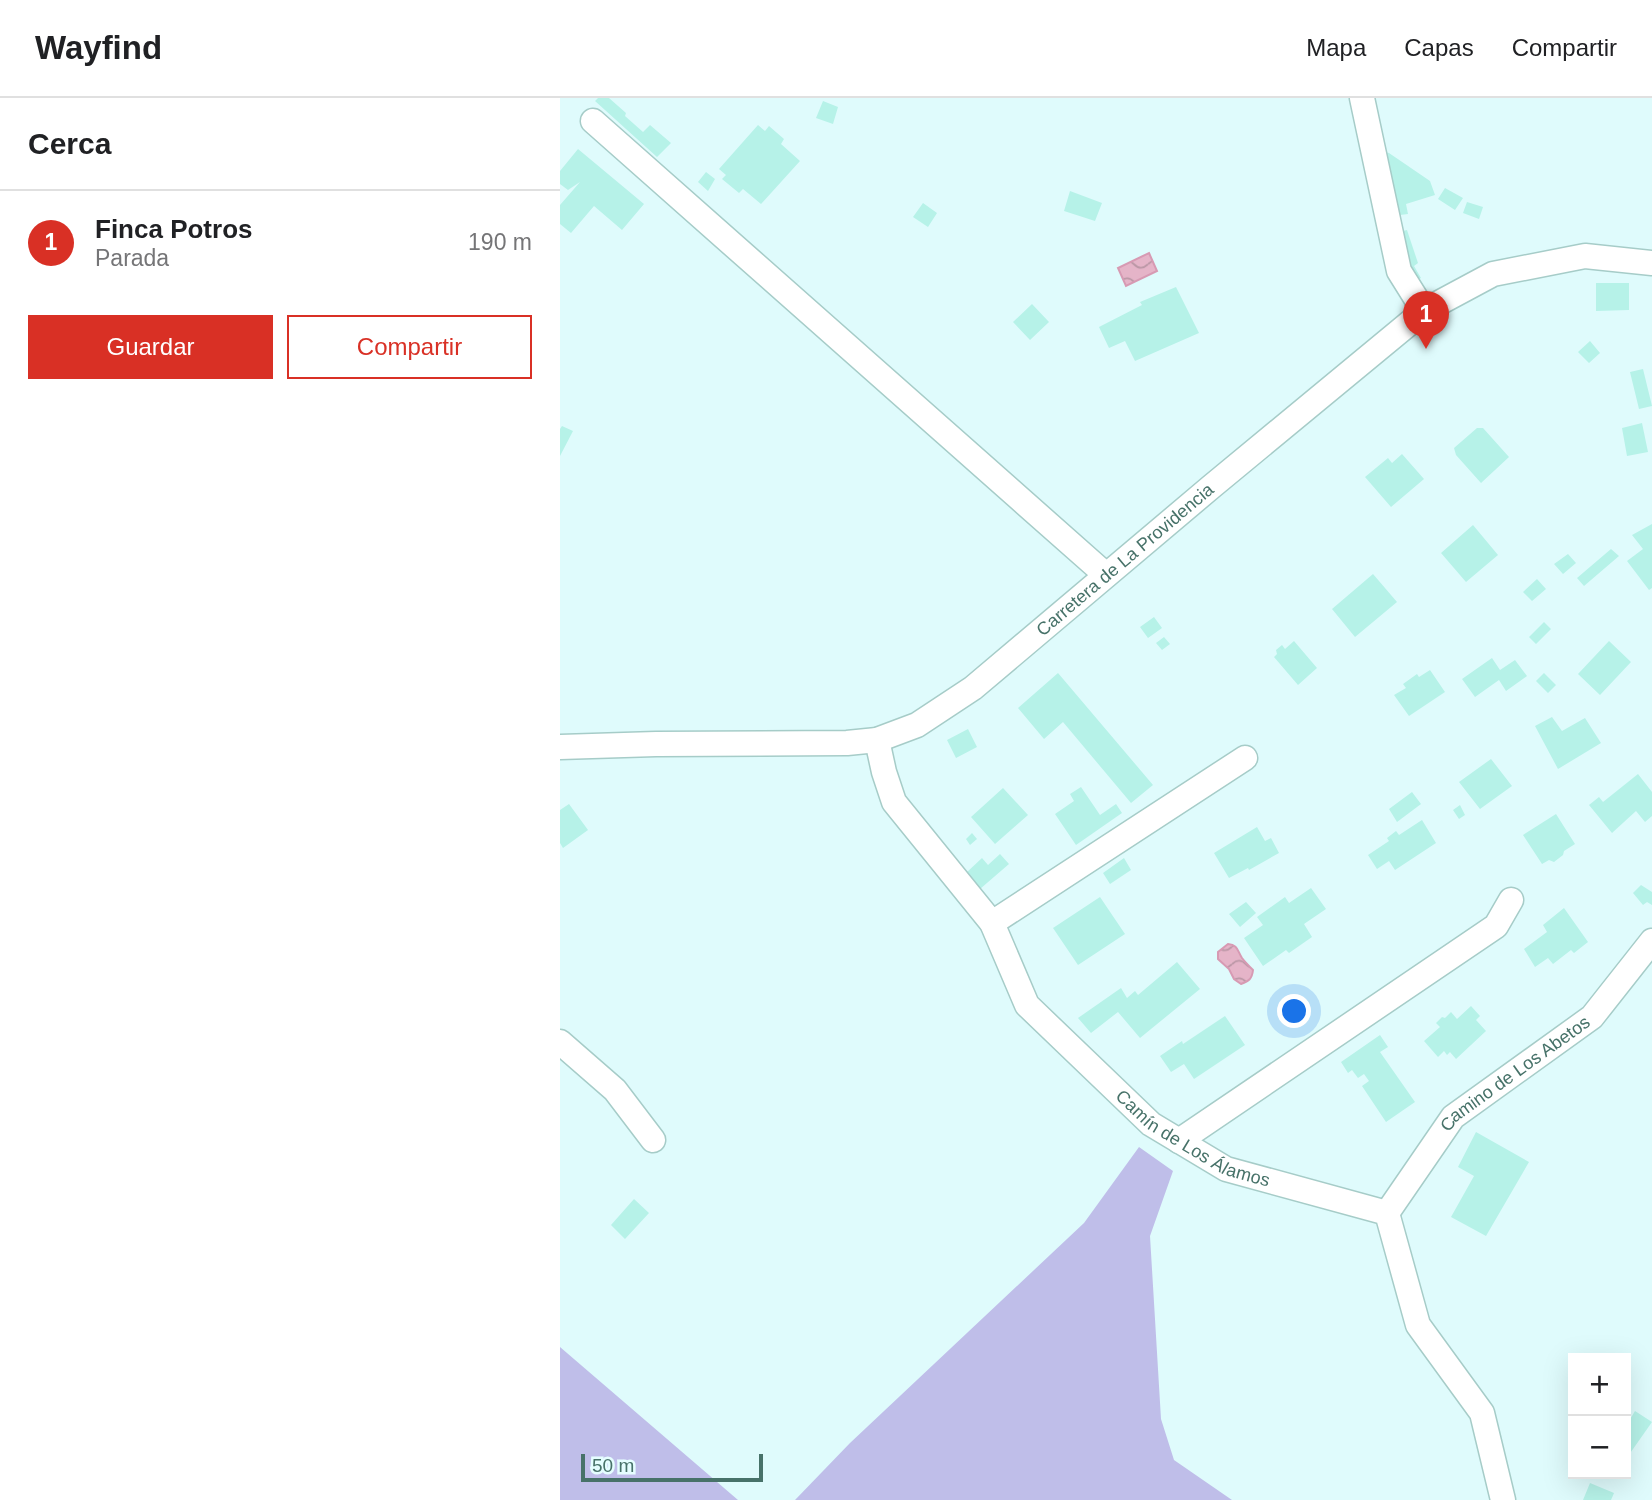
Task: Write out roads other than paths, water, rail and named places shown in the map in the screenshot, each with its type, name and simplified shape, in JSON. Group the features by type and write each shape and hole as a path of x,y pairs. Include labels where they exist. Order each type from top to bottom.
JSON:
{"street":[{"path":"1362,98 1399,271 1424,312"},
{"path":"593,121 1106,575"},
{"name":"Carretera de La Providencia","path":"560,747 846,743 877,740 917,725 973,688 1424,312 1493,274 1585,256 1652,263"},
{"name":"Camín de Los Álamos","path":"877,740 894,802 992,923 1027,1005 1151,1124 1226,1169 1387,1213"},
{"path":"992,923 1245,758"},
{"path":"1180,1141 1496,926 1511,900"},
{"name":"Camino de Los Abetos","path":"1387,1213 1453,1117 1592,1017 1652,941"},
{"path":"560,1042 615,1090 653,1140"},
{"path":"1387,1213 1418,1325 1482,1413 1503,1500"}],"water":[{"path":"1149,253 1157,271 1126,286 1118,268"},
{"path":"1228,944 1236,947 1253,970 1250,979 1241,984 1218,959 1218,952"}],"place":[{"name":"Finca Potros","path":"1426,349"}]}
